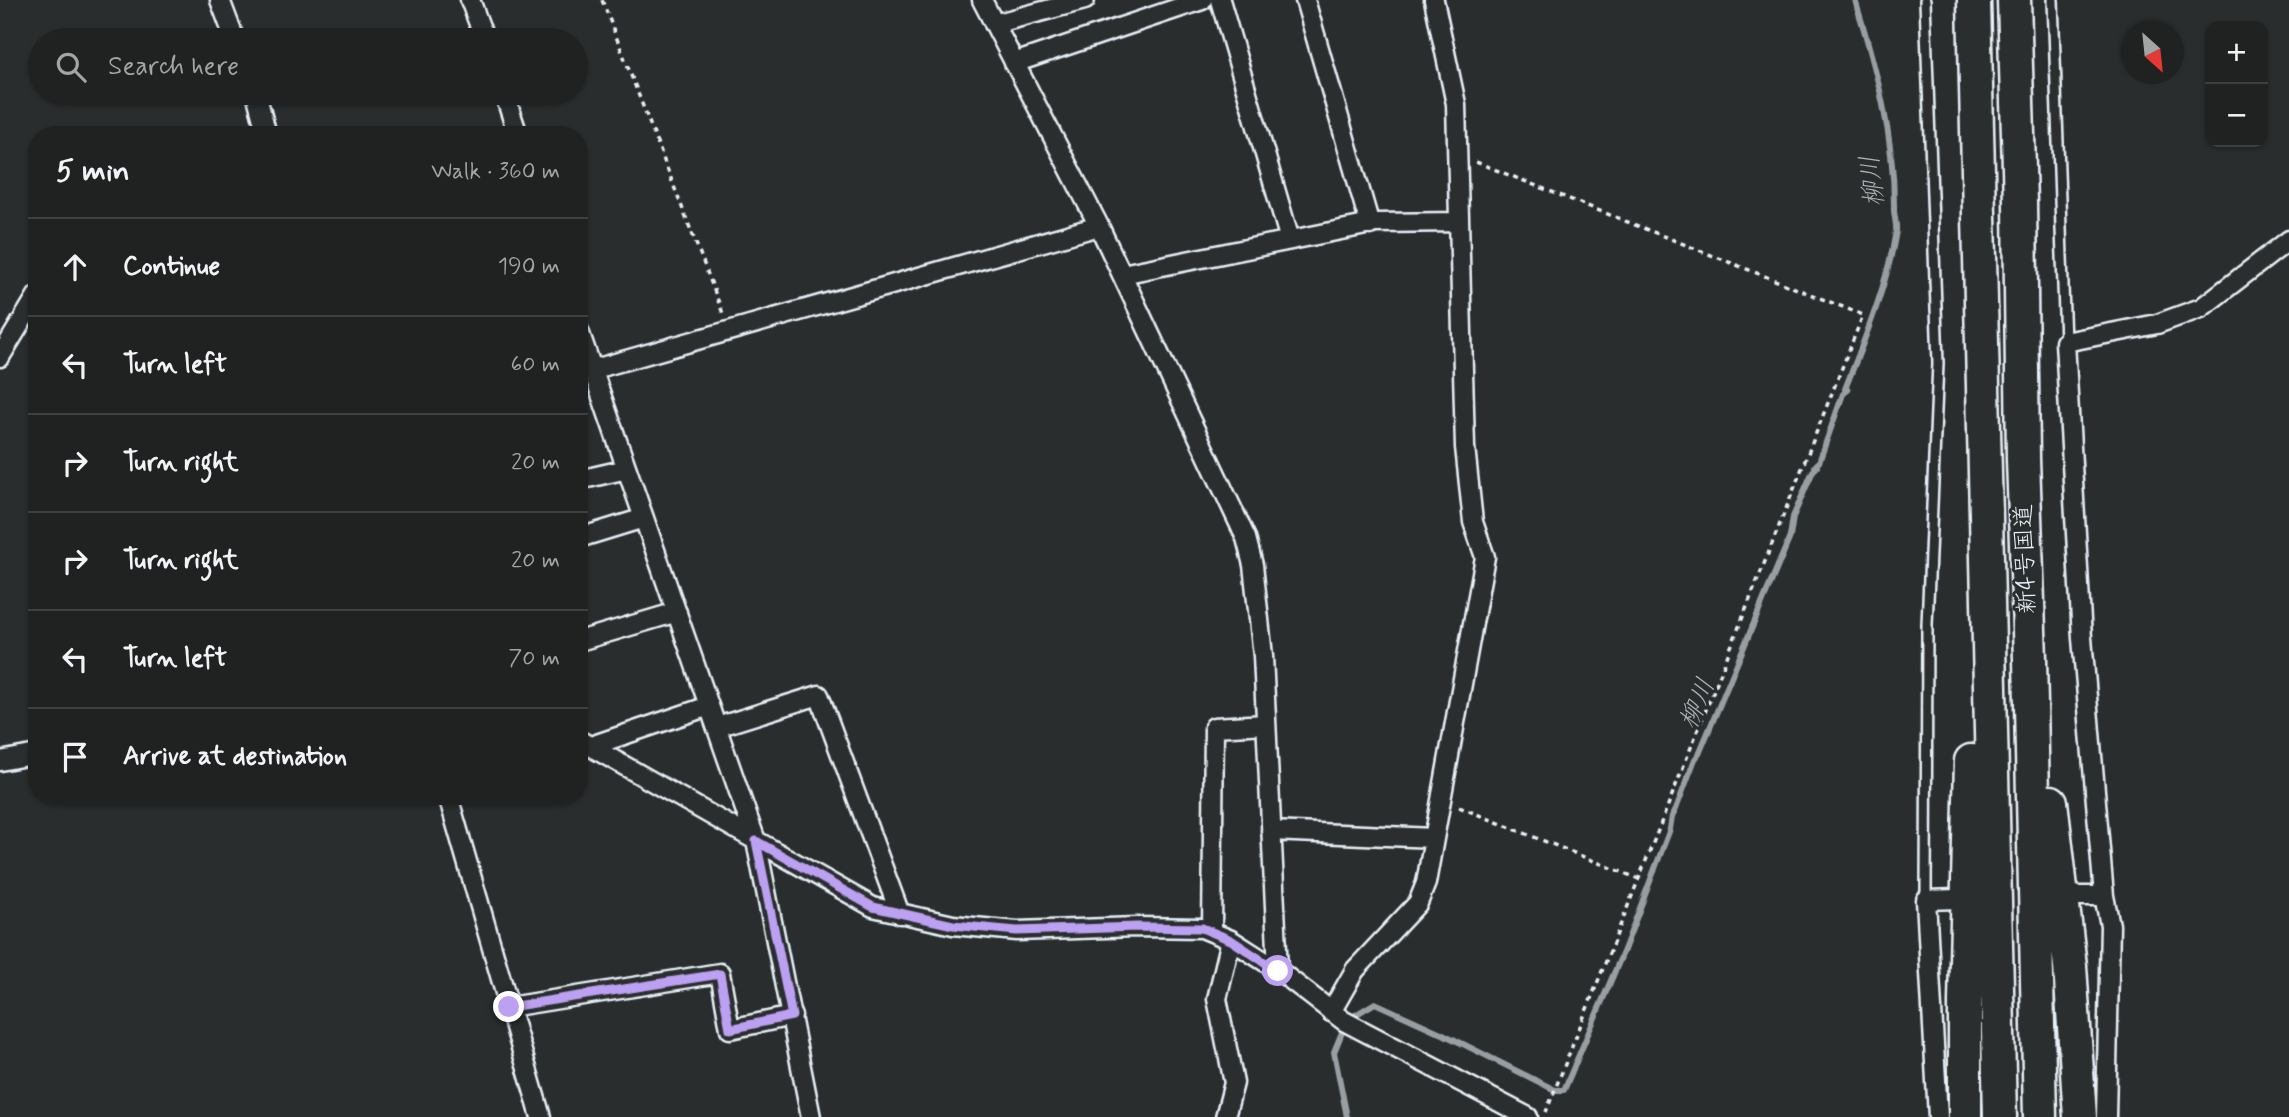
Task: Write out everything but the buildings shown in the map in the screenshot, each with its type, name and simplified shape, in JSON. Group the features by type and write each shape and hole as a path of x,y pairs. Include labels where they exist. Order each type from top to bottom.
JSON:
{"highway":[{"name":"新4号国道","path":"1974,0 2000,1117"},
{"name":"新4号国道","path":"2014,0 2020,202 2022,459 2030,659 2040,1117"},
{"path":"1965,1117 1971,762 1986,555"},
{"path":"2030,659 2059,858 2070,966 2080,1117"}],"street":[{"path":"220,0 230,28"},
{"path":"470,0 480,28"},
{"path":"982,0 1099,226 1246,538 1253,565 1263,656 1278,971"},
{"path":"994,24 1085,0"},
{"path":"1014,63 1202,0"},
{"path":"1220,0 1290,240"},
{"path":"1305,0 1370,225"},
{"path":"1331,1012 1356,970 1418,903 1426,883 1485,557 1473,522 1465,447 1455,104 1434,0"},
{"path":"259,105 265,126"},
{"path":"508,105 515,126"},
{"path":"1122,274 1370,225 1459,222"},
{"path":"591,370 1099,226"},
{"path":"2106,1117 2110,925 2104,896 2082,638 2065,342 2157,324 2189,313 2222,294 2289,240"},
{"path":"0,357 28,311"},
{"path":"588,360 756,841 811,1117"},
{"path":"588,478 627,469"},
{"path":"588,535 644,518"},
{"path":"588,638 677,612"},
{"path":"717,727 819,695 901,914"},
{"path":"588,742 709,706"},
{"path":"1212,932 1213,727 1266,724"},
{"path":"588,745 873,907 953,925 1017,931 1202,928 1231,940 1278,971 1331,1012 1528,1117"},
{"path":"0,761 28,756"},
{"path":"451,805 541,1117"},
{"path":"1271,831 1434,838"},
{"path":"2076,897 2104,896"},
{"path":"1938,1117 1926,900 1958,899"},
{"path":"1225,1117 1234,1083 1217,999 1231,940"},
{"path":"509,1007 720,974 730,1029 792,1016"}],"lane":[{"path":"1925,0 1938,363 1927,625 1926,900"},
{"path":"2053,0 2065,342"}],"path":[{"path":"602,0 729,331"},
{"path":"1457,154 1863,315 1544,1117"},
{"path":"1441,800 1639,879"}],"waterway":[{"name":"柳川","path":"1347,1117 1334,1052 1347,1020 1375,1003 1555,1090 1564,1090 1624,950 1695,759 1790,537 1793,517 1817,467 1815,466 1819,462 1843,394 1848,390 1845,389 1875,312 1887,272 1896,228 1888,130 1877,77 1855,0"}],"route":[{"path":"509,1007 720,974 730,1029 792,1016 756,841 873,907 953,925 1017,931 1202,928 1231,940 1278,971"}]}
